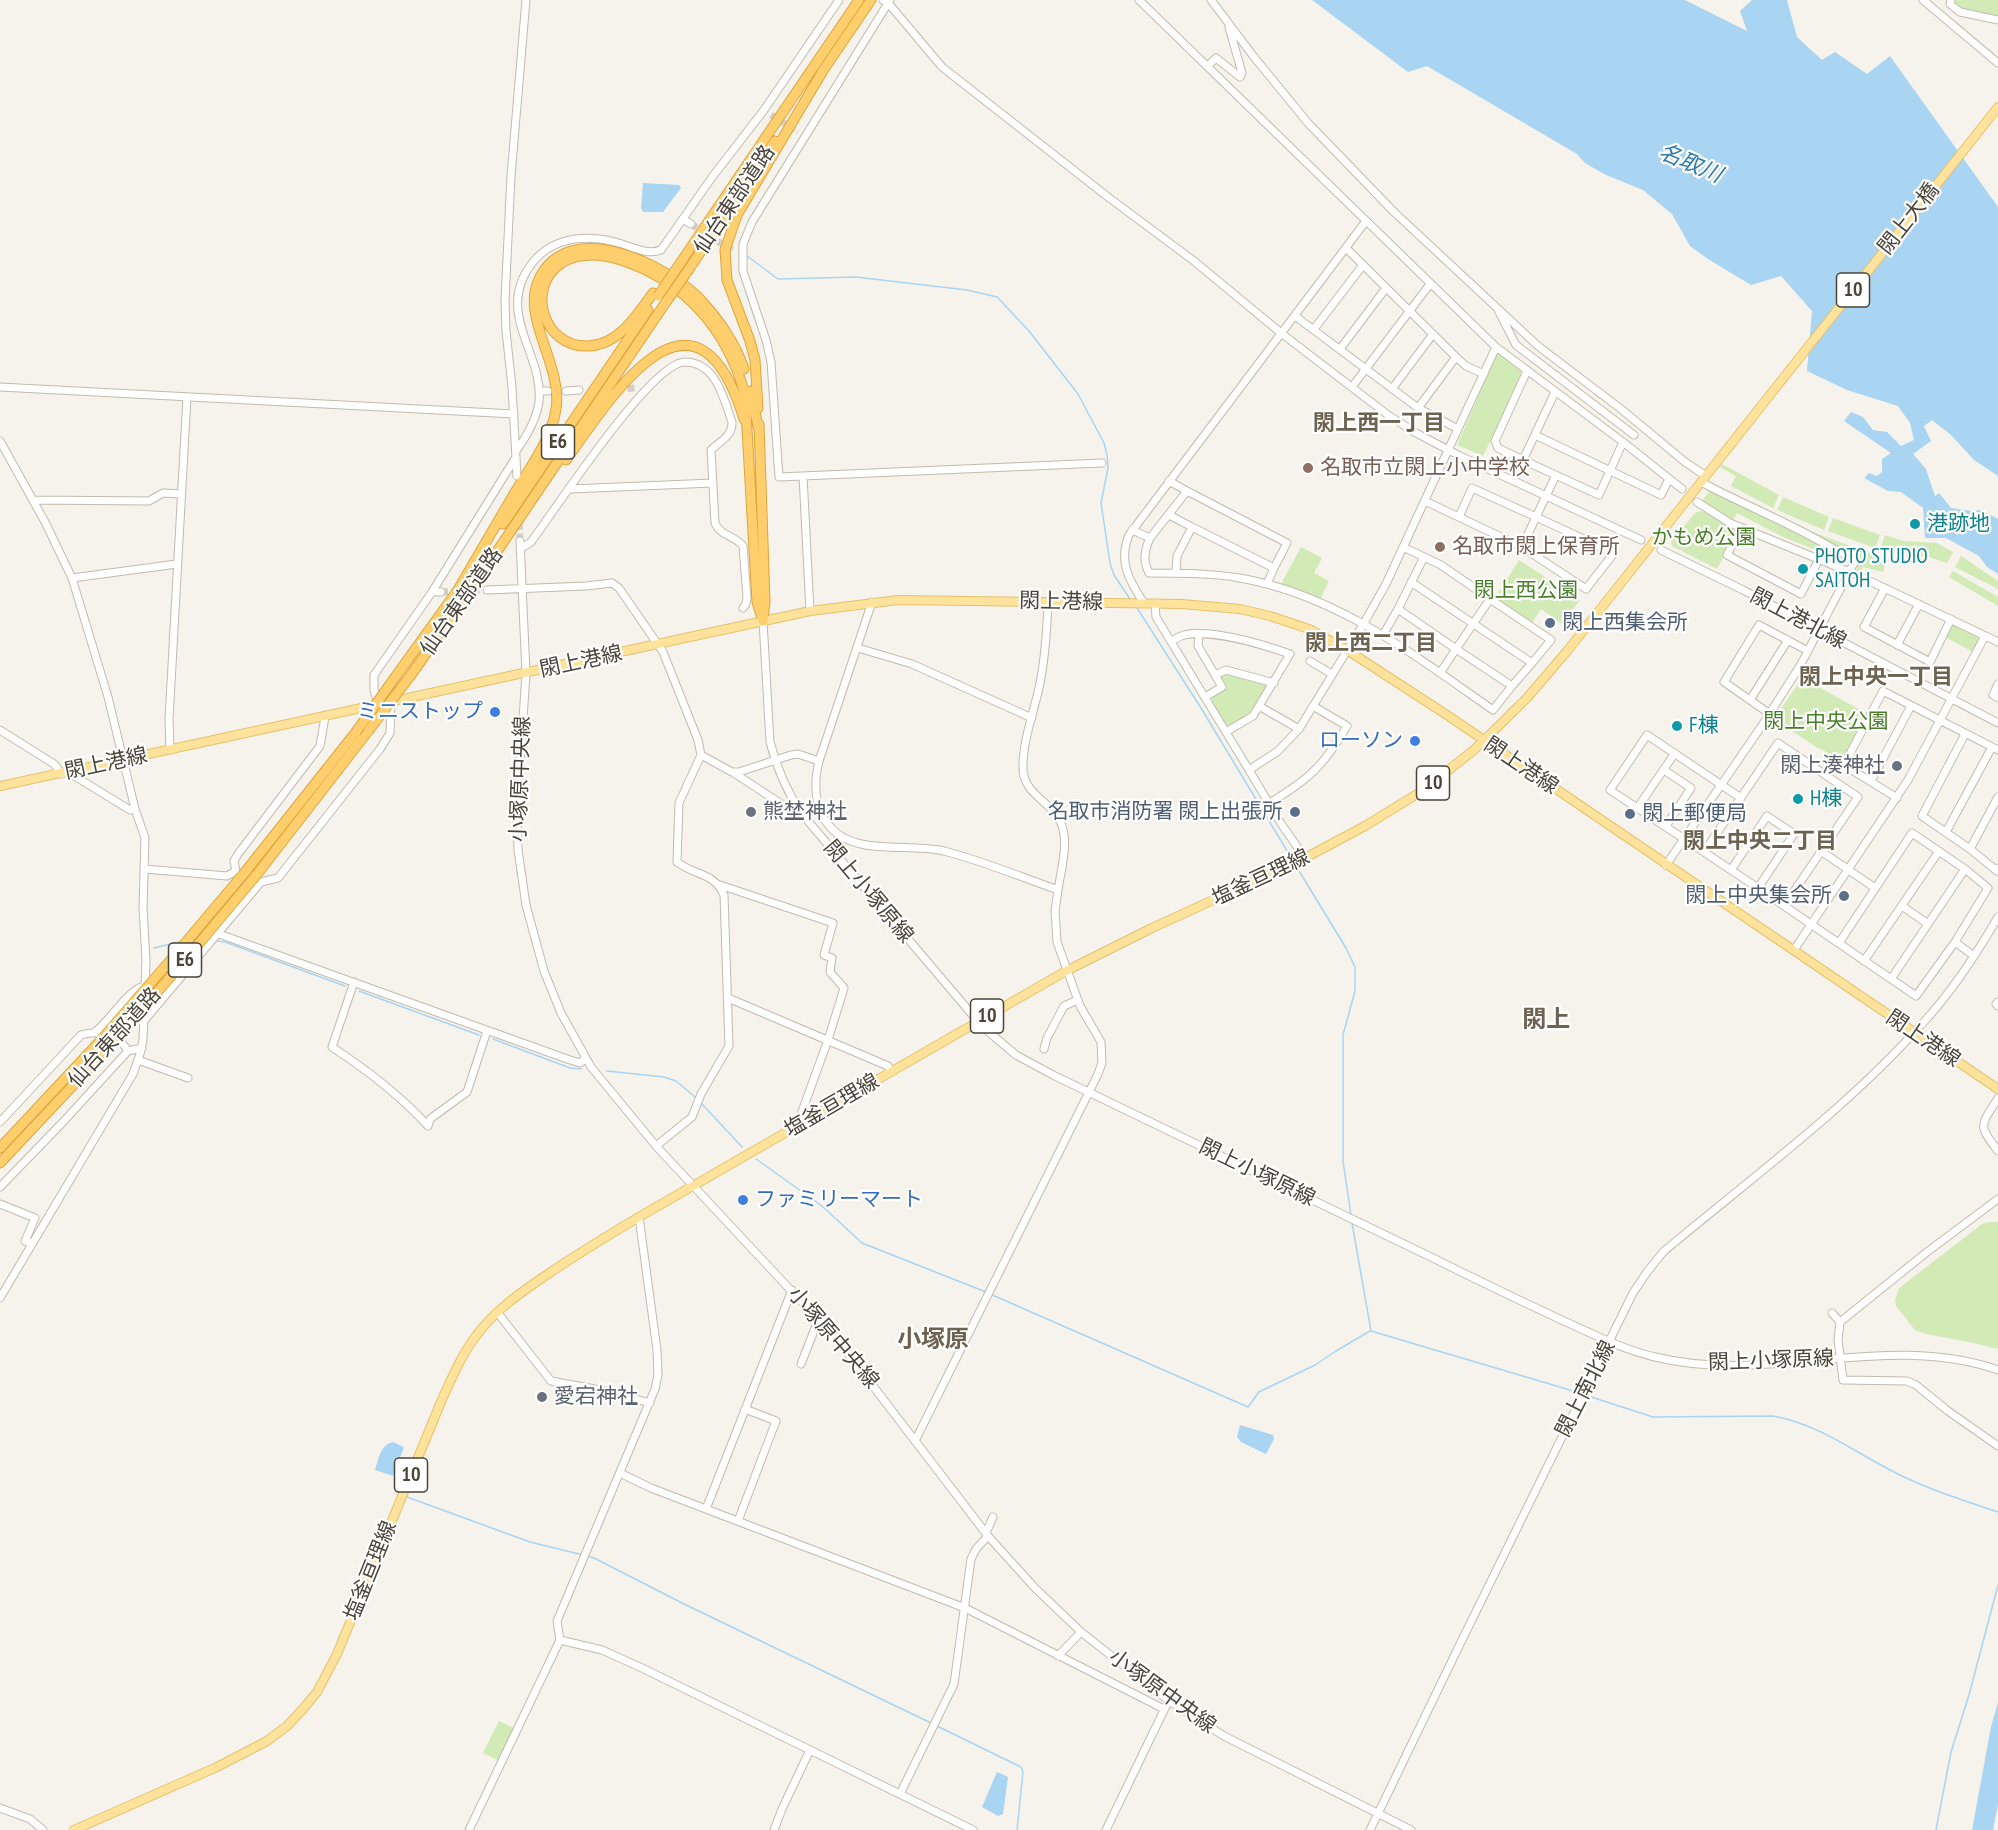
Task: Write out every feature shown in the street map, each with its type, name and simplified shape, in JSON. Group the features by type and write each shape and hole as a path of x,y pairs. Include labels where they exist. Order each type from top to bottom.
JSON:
{"highway":[{"name":"仙台東部道路","path":"4,1164 259,877 411,675 481,575 659,297 678,261 859,0"},
{"name":"仙台東部道路","path":"0,1148 98,1035 176,954 246,871 356,732 459,588 659,297 689,269 871,0"},
{"path":"763,621 765,602 755,360 727,280 725,250 737,215 824,69"},
{"path":"459,588 543,448 553,422 557,398 556,376 539,328 534,300 541,276 551,263 565,254 590,249 620,253 663,271 696,296 716,318 738,352 751,393 759,430"},
{"path":"659,297 610,340 594,345 577,345 561,338 549,327 542,307 542,291 548,276 560,264 577,256 596,255 617,259 659,276 691,300 709,319 724,341 741,377 747,403 757,602 763,621"},
{"path":"481,575 609,403 637,370 656,354 674,346 682,346 699,349 714,359 731,384 747,430"}],"main road":[{"name":"閖上大橋","path":"1705,477 1998,107"},
{"name":"塩釜亘理線","path":"74,1830 248,1752 287,1726 303,1709 316,1692 337,1654 450,1381 476,1335 496,1312 583,1250 1066,971 1152,928 1298,862 1365,826 1422,791 1484,741 1533,690 1705,477"},
{"name":"閖上港線","path":"0,786 810,611 872,602 927,600 1155,603 1205,605 1255,612 1308,629 1347,650 1998,1089"}],"street":[{"path":"517,476 505,300 511,176 526,0"},
{"path":"378,705 374,690 374,675 432,592 532,427 539,392 534,366 519,318 518,296 533,262 549,248 575,238 608,240 643,251 661,250 767,112 839,0"},
{"path":"1139,0 1496,347 1682,489"},
{"path":"1211,0 1308,123 1394,212 1538,346 1705,477 1839,552 1851,556 1855,561 1820,631 1770,714 1666,865"},
{"path":"1923,0 1998,63"},
{"path":"1949,1 1960,12 1998,20"},
{"path":"1102,463 779,477 771,362 743,271 743,244 752,222 801,134 888,2 942,67 1194,261 1281,333 1416,433 1448,451 1641,540"},
{"path":"1208,66 1216,58 1240,77 1242,73 1227,23"},
{"path":"683,219 691,224"},
{"path":"1137,603 1126,571 1126,542 1132,530 1366,221"},
{"path":"1346,248 1456,357 1466,366 1484,374"},
{"path":"733,251 742,257"},
{"path":"1314,329 1363,265"},
{"path":"1352,387 1430,284"},
{"path":"1340,349 1386,288"},
{"path":"1496,307 1516,345 1634,435"},
{"path":"1295,315 1418,408 1458,429"},
{"path":"1392,389 1433,334"},
{"path":"1249,770 1278,751 1299,729 1364,623 1386,584 1496,347"},
{"path":"1418,408 1456,357"},
{"path":"570,489 596,451 647,388 665,370 683,362 693,363 710,372 720,386 733,428 730,434 711,450 717,528 740,542 744,552 747,598 743,608"},
{"path":"1527,371 1495,441 1498,448 1599,495 1623,442"},
{"path":"0,387 514,414"},
{"path":"636,388 647,388"},
{"path":"566,391 579,390"},
{"path":"539,392 548,391"},
{"path":"1523,460 1555,392"},
{"path":"170,750 169,719 187,397"},
{"path":"1535,435 1661,495 1669,480"},
{"path":"0,441 72,578 108,698 135,809 146,843 143,908 146,986 142,1048 129,1081 0,1298"},
{"path":"1522,547 1556,475"},
{"path":"803,476 810,611"},
{"path":"1169,481 1287,543 1267,584"},
{"path":"570,489 713,483"},
{"path":"1425,501 1522,547 1586,588 1614,553 1472,488 1459,517"},
{"name":"小塚原中央線","path":"570,489 531,542 520,545 526,673 517,811 518,850 526,905 544,971 561,1013 586,1058 600,1080 656,1146 819,1318 871,1380 987,1534 1035,1588 1081,1632 1169,1701 1224,1736 1411,1830"},
{"path":"1187,491 1150,538 1144,555 1149,573 1208,574 1267,584 1317,600 1364,623 1493,710 1551,640 1441,565 1403,547"},
{"path":"33,500 149,501 163,493 181,494"},
{"path":"1697,502 1720,519 1851,572 1998,642"},
{"path":"1169,515 1274,568"},
{"path":"1176,573 1177,556 1192,527"},
{"path":"1741,528 1727,555 1801,594 1819,560"},
{"path":"1132,530 1150,538"},
{"name":"閖上港北線","path":"1661,550 1743,590 1998,723"},
{"path":"1383,635 1424,557"},
{"path":"72,578 177,564"},
{"path":"1412,582 1532,663"},
{"path":"487,590 523,590 612,583 619,588 663,652 698,740 701,754 680,803 677,862 712,878 720,885 833,923 824,955 832,958 830,972 844,988 800,1117 803,1122"},
{"path":"1885,588 1863,627 1930,662 1951,619"},
{"path":"432,592 441,592"},
{"path":"1440,673 1490,599"},
{"path":"915,1441 1102,1063 1103,1052 1097,1032 1078,1000 1057,942 1055,928 1064,844 1062,828 1057,817 1032,792 1023,774 1024,753 1045,657 1048,601"},
{"path":"872,602 819,761 815,787 820,812 835,832 849,840 862,844 943,851 1058,890"},
{"path":"1155,603 1155,616 1249,770 1298,862"},
{"path":"1897,645 1918,604"},
{"path":"1398,609 1512,686"},
{"name":"閖上小塚原線","path":"763,621 768,722 775,761 783,782 802,814 970,1012 984,1028 1016,1055 1609,1342 1654,1357 1696,1364 1755,1366 1890,1355 1924,1355 1956,1359 1998,1370"},
{"path":"1770,714 1724,682 1759,625 1808,651"},
{"path":"1172,641 1183,635 1199,635 1242,640 1290,654 1253,716 1226,732"},
{"path":"1199,635 1198,646 1222,687 1205,697"},
{"path":"1794,950 1908,780 1985,636"},
{"path":"1750,700 1788,640"},
{"path":"858,648 912,664 1032,718"},
{"path":"1311,661 1332,674"},
{"path":"1215,675 1226,670 1274,683"},
{"path":"1998,684 1993,695 1998,698"},
{"path":"1896,798 1844,765 1883,692 1995,748 1946,832"},
{"path":"145,869 227,876 236,871 259,877 278,878 390,733 392,702"},
{"path":"1259,706 1299,729"},
{"path":"1268,804 1295,788 1314,772 1330,754 1347,726 1313,706"},
{"path":"1871,781 1911,706"},
{"path":"236,871 234,861 238,854 320,746 325,717"},
{"path":"0,730 65,773 130,810 135,809"},
{"path":"1965,734 1922,816 1997,871 1998,868"},
{"path":"1741,798 1647,735 1610,790 1916,996 1955,942 1988,888 1965,869 1912,833 1839,943"},
{"path":"1704,852 1778,743 1858,797 1784,906"},
{"path":"1638,807 1674,753"},
{"path":"701,754 783,805"},
{"path":"732,772 739,772 798,754 819,761"},
{"path":"1664,770 1691,788 1665,826"},
{"path":"1970,849 1998,797"},
{"path":"1731,870 1767,816 1794,834 1758,888"},
{"path":"1821,851 1875,888"},
{"path":"1864,961 1939,851"},
{"path":"1891,979 1965,869"},
{"path":"143,1022 219,934 259,877"},
{"path":"656,1146 692,1117 701,1095 729,1046 724,895 720,885"},
{"path":"1902,906 1928,924"},
{"name":"閖上南北線","path":"1370,1830 1633,1293 1647,1272 1663,1252 1858,1090 1914,1034 1974,956 1998,917"},
{"path":"219,934 570,1060 580,1063 586,1058"},
{"path":"1955,942 1974,956"},
{"path":"354,982 332,1047 373,1076 428,1126 430,1119 467,1092 487,1030"},
{"path":"98,1035 132,993 146,986"},
{"path":"728,998 888,1066 891,1072"},
{"path":"1044,1049 1044,1043 1064,1006 1078,1000"},
{"path":"0,1122 81,1035 98,1035 102,1032 123,1042 128,1051"},
{"path":"0,1187 128,1051 142,1048"},
{"path":"138,1060 188,1078"},
{"path":"1998,1098 1985,1119 1983,1127 1984,1133 1998,1151"},
{"path":"4,1164 14,1172"},
{"path":"1998,1199 1840,1322 1838,1331 1839,1359 1843,1380 1907,1381 1916,1385 1947,1411 1998,1446"},
{"path":"0,1204 36,1218 25,1241 32,1244"},
{"path":"469,1830 560,1640 557,1621 655,1389 658,1375 657,1350 639,1217"},
{"path":"706,1509 792,1290"},
{"path":"496,1312 550,1381 611,1392 650,1403"},
{"path":"1832,1313 1840,1322"},
{"path":"801,1364 819,1318"},
{"path":"738,1521 776,1421 745,1409"},
{"path":"620,1473 651,1488 965,1608 1164,1708"},
{"path":"900,1794 954,1684 971,1559 987,1534 993,1517"},
{"path":"1058,1656 1081,1632"},
{"path":"560,1640 602,1650 642,1668 973,1830"},
{"path":"1106,1830 1169,1701"},
{"path":"774,1830 810,1750"},
{"path":"0,1808 30,1819 43,1830"}],"green space":[{"path":"1955,0 1998,0 1998,17 1965,10 1954,2"},
{"path":"1500,355 1521,371 1522,376 1483,456 1457,445 1496,356"},
{"path":"1722,464 1779,495 1773,508 1731,486 1736,476 1720,467"},
{"path":"1710,490 1850,558 1852,564 1783,537 1737,513 1733,520 1702,501"},
{"path":"1783,497 1829,517 1824,530 1777,510"},
{"name":"かもめ公園","path":"1703,511 1734,528 1736,533 1717,569 1672,546 1671,542 1695,513"},
{"path":"1768,513 1812,532 1887,559 1883,572 1863,567 1861,572 1857,570 1853,554 1838,549"},
{"path":"1833,518 1880,535 1875,548 1828,531"},
{"path":"1885,535 1903,541 1937,543 1953,552 1947,563 1929,557 1902,557 1880,550"},
{"path":"1301,547 1322,558 1314,573 1329,581 1321,598 1281,584"},
{"path":"1961,556 1998,581 1998,589 1955,567"},
{"name":"閖上西公園","path":"1519,560 1580,600 1562,624 1541,609 1532,623 1495,598"},
{"path":"1953,571 1998,597 1998,606 1949,577"},
{"path":"1955,625 1977,635 1979,641 1973,652 1945,637 1951,626"},
{"path":"1228,673 1265,682 1268,687 1251,714 1231,726 1226,725 1212,701 1213,696 1226,688 1221,675"},
{"name":"閖上中央公園","path":"1802,678 1868,714 1839,767 1829,759 1825,751 1774,719"},
{"path":"1998,1222 1998,1349 1915,1330 1896,1306 1895,1300 1899,1288 1982,1224"},
{"path":"499,1721 514,1728 499,1761 483,1753"}],"water":[{"name":"名取川","path":"1312,0 1685,0 1747,31 1740,11 1752,0 1787,0 1797,37 1822,60 1835,52 1867,74 1890,56 1998,207 1998,476 1974,460 1951,435 1932,420 1924,426 1931,441 1913,454 1926,469 1935,496 1939,493 1951,508 1981,510 1998,519 1998,574 1987,567 1979,556 1946,538 1925,538 1923,508 1901,492 1888,491 1864,478 1869,473 1877,476 1882,472 1882,459 1891,453 1844,421 1851,412 1863,417 1873,430 1887,432 1901,446 1914,440 1910,423 1898,406 1847,390 1807,371 1812,311 1781,276 1751,285 1690,246 1672,214 1643,190 1606,175 1585,163 1577,154 1427,66 1408,72"},
{"path":"643,183 679,185 681,188 663,212 643,212 641,208"},
{"path":"1240,1425 1273,1435 1274,1439 1266,1454 1241,1442 1237,1437"},
{"path":"393,1442 404,1447 393,1476 375,1470 383,1449"},
{"path":"1998,1702 1998,1804 1993,1830 1972,1830 1991,1727"},
{"path":"997,1772 1008,1777 1003,1814 998,1816 982,1807"}],"waterway":[{"path":"747,256 778,279 856,277 967,290 997,297 1029,331 1078,394 1104,443 1108,468 1101,503 1110,563 1114,575 1130,599"},
{"path":"1137,608 1201,708 1292,859"},
{"path":"1296,866 1346,948 1355,967 1355,991 1343,1035 1343,1161 1351,1215"},
{"path":"217,941 345,986"},
{"path":"154,948 179,942"},
{"path":"359,991 479,1035"},
{"path":"493,1039 570,1068 581,1069"},
{"path":"607,1071 664,1077 676,1081 695,1097"},
{"path":"702,1104 742,1147"},
{"path":"756,1159 822,1206 862,1243 986,1292"},
{"path":"1352,1223 1371,1331 1580,1393"},
{"path":"990,1294 1248,1407 1259,1392 1315,1365 1370,1331"},
{"path":"1585,1395 1653,1417 1773,1416 1790,1420 1837,1440 1910,1480 1998,1512"},
{"path":"407,1497 530,1542 583,1555"},
{"path":"587,1556 931,1723"},
{"path":"1936,1830 1951,1752 1969,1695 1998,1585"},
{"path":"935,1725 1021,1767 1023,1772 1017,1830"}],"tunnel":[{"path":"771,115 798,132"},
{"path":"691,224 733,251"},
{"path":"617,389 636,388"},
{"path":"518,502 520,541"},
{"path":"441,592 487,590"}],"place":[{"name":"名取市立閖上小中学校","path":"1308,468"},
{"name":"港跡地","path":"1915,524"},
{"name":"名取市閖上保育所","path":"1440,547"},
{"name":"PHOTO STUDIO SAITOH","path":"1803,569"},
{"name":"閖上西集会所","path":"1550,623"},
{"name":"ミニストップ","path":"495,712"},
{"name":"F棟","path":"1677,726"},
{"name":"ローソン","path":"1415,741"},
{"name":"閖上湊神社","path":"1897,766"},
{"name":"H棟","path":"1798,799"},
{"name":"熊埜神社","path":"751,812"},
{"name":"名取市消防署 閖上出張所","path":"1295,812"},
{"name":"閖上郵便局","path":"1630,814"},
{"name":"閖上中央集会所","path":"1844,896"},
{"name":"ファミリーマート","path":"743,1200"},
{"name":"愛宕神社","path":"542,1397"}],"district":[{"name":"閖上西一丁目","path":"1379,424"},
{"name":"閖上西二丁目","path":"1371,644"},
{"name":"閖上中央一丁目","path":"1876,678"},
{"name":"閖上中央二丁目","path":"1760,842"},
{"name":"閖上","path":"1546,1020"},
{"name":"小塚原","path":"933,1340"}]}
